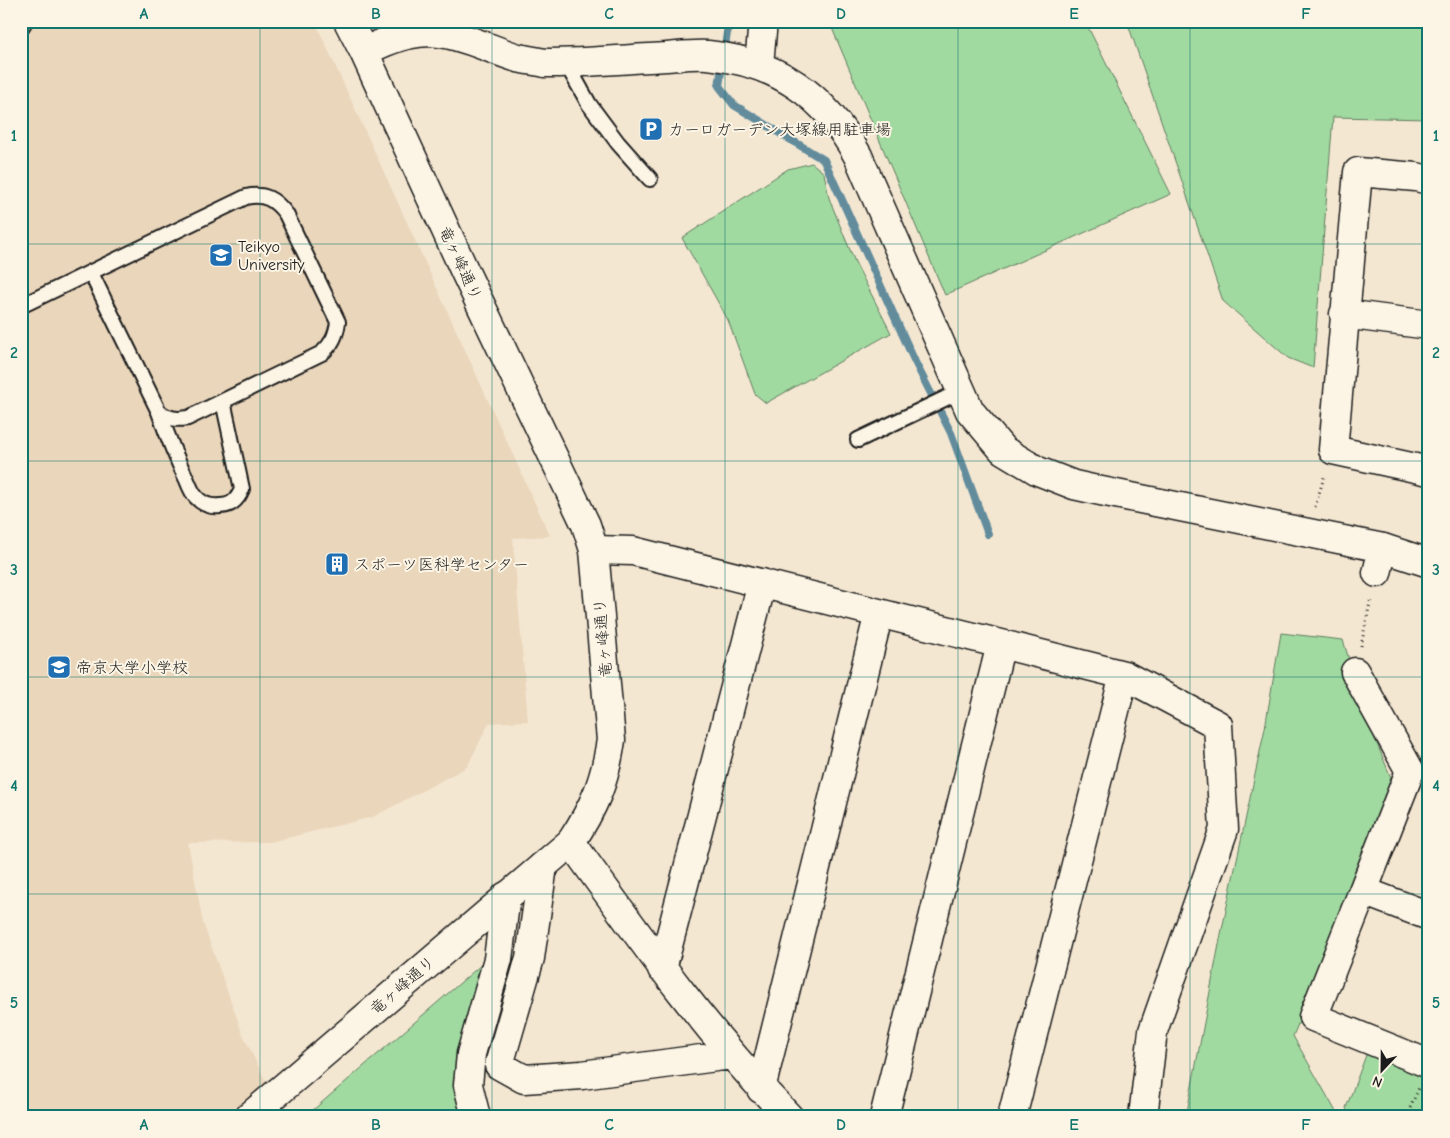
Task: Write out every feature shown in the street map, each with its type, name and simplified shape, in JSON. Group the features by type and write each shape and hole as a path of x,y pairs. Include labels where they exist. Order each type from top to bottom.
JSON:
{"street":[{"name":"竜ヶ峰通り","path":"249,1117 506,896 572,842 588,817 599,793 608,764 610,740 594,550 586,525 348,21"},
{"path":"748,63 760,54 763,21"},
{"path":"364,52 384,42 418,32 437,33 519,58 545,63 706,55 748,63 781,76 817,100 846,135 858,156 952,395 970,411 1003,450 1038,471 1100,491 1307,534 1380,560 1429,563"},
{"path":"1429,180 1358,172 1333,450 1429,471"},
{"path":"1344,314 1429,325"},
{"path":"594,550 633,551 1124,675 1218,724 1224,830 1154,1031 1142,1117"},
{"path":"662,970 762,583"},
{"path":"762,1089 879,613"},
{"path":"884,1117 1001,644"},
{"path":"1355,672 1410,771 1313,1017 1429,1064"},
{"path":"1012,1117 1124,675"},
{"path":"572,842 662,970 731,1055 789,1117"},
{"path":"543,866 530,958 499,1065 524,1079 582,1075 731,1055"},
{"path":"1363,891 1429,916"},
{"path":"476,1117 468,1084 471,1054 498,959 506,896"}],"lane":[{"path":"21,28 25,21"},
{"path":"566,63 589,104 618,142 650,178"},
{"path":"21,306 246,197 255,195 274,200 286,214 338,322 335,337 329,347 322,353 188,418 177,420 166,417 159,412"},
{"path":"91,273 159,412 175,456 195,497 204,504 226,506 234,502 242,489 223,401"},
{"path":"858,440 952,395"}],"path":[{"path":"1307,534 1333,450"},
{"path":"1355,672 1380,560"}],"shaded area":[{"name":"Teikyo University","path":"21,21 315,21 550,536 513,538 528,721 489,723 467,767 373,817 270,842 188,843 203,923 243,1035 268,1086 226,1117 21,1117"}],"green space":[{"path":"829,21 1085,21 1171,194 945,295"},
{"path":"1127,21 1429,21 1429,119 1333,117 1313,368 1288,358 1223,301"},
{"path":"812,163 824,173 829,198 855,262 891,333 766,403 755,394 728,320 682,238 788,169"},
{"path":"1281,633 1343,640 1370,727 1397,792 1293,1036 1339,1117 1186,1117 1221,934 1265,728"},
{"path":"482,964 466,1117 305,1117"},
{"path":"1368,1050 1429,1076 1429,1117 1350,1117 1346,1108"}],"waterway":[{"path":"731,21 727,33 719,86 734,105 824,160 915,362 951,433 988,534"}],"place":[{"name":"カーロガーデン大塚線用駐車場","path":"651,129"},
{"name":"Teikyo University","path":"221,255"},
{"name":"スポーツ医科学センター","path":"337,564"},
{"name":"帝京大学小学校","path":"59,667"}]}
